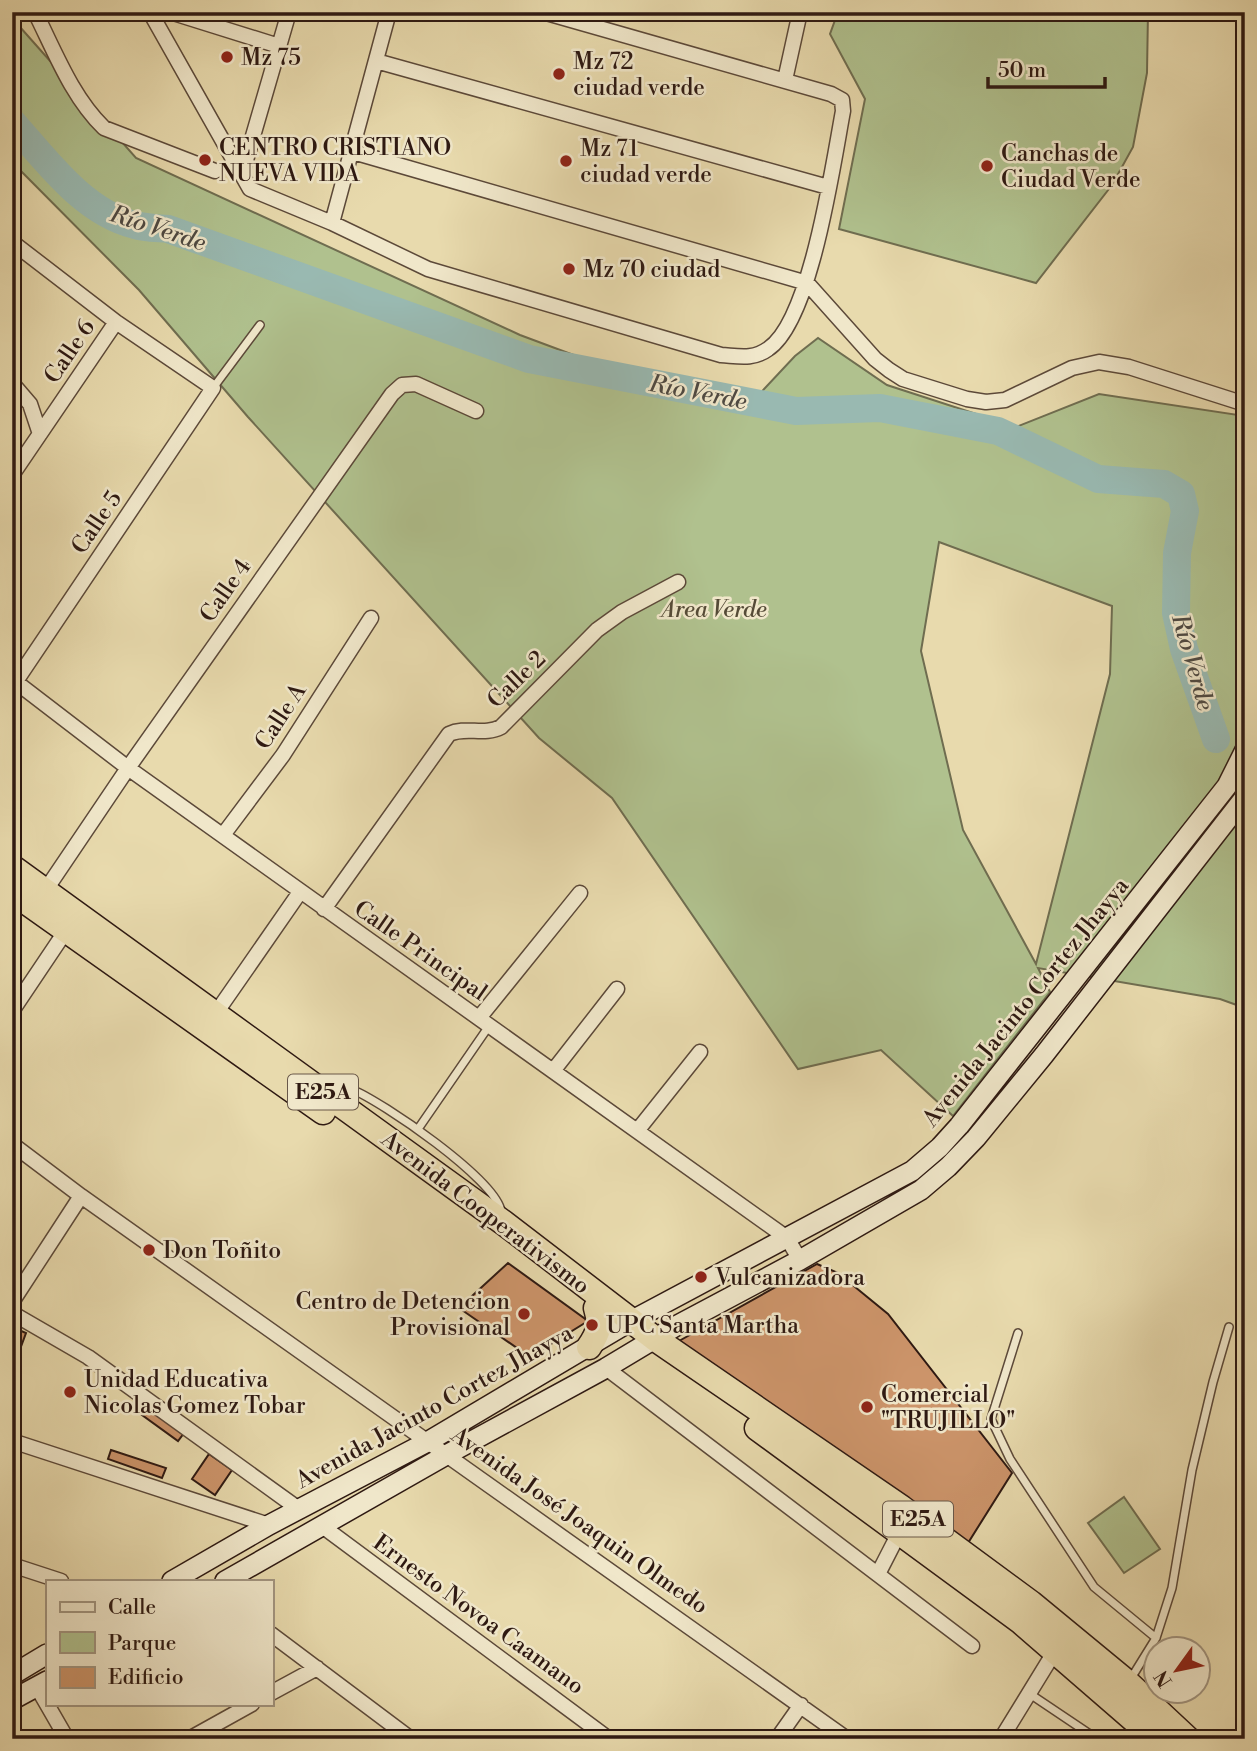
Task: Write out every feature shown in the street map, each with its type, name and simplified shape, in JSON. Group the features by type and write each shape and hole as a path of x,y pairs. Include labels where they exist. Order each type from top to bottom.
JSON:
{"highway":[{"name":"Avenida Cooperativismo","path":"12,867 504,1223 625,1324"},
{"name":"Avenida Cooperativismo","path":"12,892 596,1308 625,1324 913,1516 1031,1604 1128,1683 1188,1739"},
{"path":"589,1347 599,1332 600,1323 596,1308"},
{"path":"656,1345 669,1337 676,1326"},
{"name":"Avenida Cooperativismo","path":"656,1345 900,1533 1020,1620 1108,1694 1156,1739"}],"street":[{"path":"34,12 73,88 93,118 104,128 215,171"},
{"path":"150,12 248,187 255,191 332,223 428,269 721,355 750,358 769,349 783,334 807,283 844,111 842,100 785,80 543,12"},
{"path":"170,12 279,46"},
{"path":"242,174 289,12"},
{"path":"332,223 389,12"},
{"path":"785,80 800,12"},
{"path":"376,61 828,187"},
{"path":"353,152 807,283 889,370 903,379 967,399 986,402 1005,400 1072,368 1099,362 1129,367 1245,404"},
{"path":"12,242 116,322 214,388"},
{"name":"Calle 6","path":"12,475 116,322"},
{"path":"12,383 30,404 40,434"},
{"name":"Calle 4","path":"46,891 128,768 397,389 410,383 416,384 476,411"},
{"name":"Calle 5","path":"14,680 214,388"},
{"name":"Calle 2","path":"324,909 449,734 462,730 487,732 501,727 597,630 622,612 678,582"},
{"name":"Calle A","path":"223,835 283,755 371,618"},
{"name":"Calle Principal","path":"14,680 128,768 787,1238 800,1260"},
{"name":"Avenida Jacinto Cortez Jhayya","path":"174,1580 269,1525 429,1441 625,1324 912,1171 959,1126 1227,786 1245,750"},
{"name":"Avenida Jacinto Cortez Jhayya","path":"676,1326 800,1260 921,1190 976,1138 1245,797"},
{"path":"216,1013 300,892"},
{"path":"484,1022 580,893"},
{"path":"12,1011 67,929"},
{"path":"553,1071 617,989"},
{"path":"637,1131 700,1052"},
{"name":"Avenida José Joaquin Olmedo","path":"12,1144 81,1196 847,1739"},
{"path":"12,1302 81,1196"},
{"path":"12,1313 80,1351 300,1510"},
{"path":"227,1580 448,1454 606,1368 656,1345"},
{"path":"606,1368 972,1646"},
{"path":"12,1441 269,1525"},
{"name":"Ernesto Novoa Caamano","path":"321,1526 609,1739"},
{"path":"877,1574 900,1533"},
{"path":"12,1566 58,1580"},
{"path":"273,1635 411,1739"},
{"path":"1001,1739 1055,1651"},
{"path":"12,1675 46,1655"},
{"path":"273,1692 317,1668"},
{"path":"12,1700 42,1684"},
{"path":"777,1739 801,1705"},
{"path":"52,1706 67,1739"},
{"path":"189,1739 248,1706"}],"lane":[{"path":"214,388 260,325"},
{"path":"418,1129 484,1022"},
{"path":"319,1089 337,1086 351,1088 418,1129 479,1180 496,1198 504,1223"},
{"path":"1157,1636 1172,1588 1192,1470 1229,1326"},
{"path":"1017,1333 991,1419 1010,1459 1094,1587 1154,1636"},
{"path":"1128,1683 1142,1660"},
{"path":"1030,1694 1097,1739"}],"green space":[{"name":"Canchas de Ciudad Verde","path":"838,12 1148,12 1147,73 1133,147 1112,185 1036,283 839,229 865,99 830,34"},
{"name":"Area Verde","path":"12,18 136,158 520,335 654,385 751,403 795,356 818,338 887,385 1016,427 1099,394 1245,416 1245,1008 1220,999 1038,968 1050,992 953,1116 881,1050 798,1069 612,798 539,738 248,417 139,290 12,162","holes":["939,542 1112,606 1110,674 1036,964 963,830 921,651"]},
{"path":"1124,1497 1160,1549 1124,1573 1088,1523"}],"building":[{"name":"Centro de Detencion Provisional","path":"508,1263 588,1321 530,1357 459,1308"},
{"name":"Comercial \"TRUJILLO\"","path":"817,1264 838,1273 888,1314 1012,1473 968,1543 679,1341"},
{"path":"12,1327 26,1333 12,1371"},
{"path":"137,1399 184,1433 178,1441 131,1407"},
{"path":"111,1450 166,1468 162,1478 108,1459"},
{"path":"209,1454 232,1470 215,1495 192,1479"}],"waterway":[{"name":"Río Verde","path":"12,122 52,168 82,197 116,218 139,226 168,229 529,359 796,411 880,408 998,431 1098,479 1164,484 1181,494 1185,511 1177,553 1176,613 1184,649 1216,739"}],"place":[{"name":"Mz 75","path":"227,57"},
{"name":"Mz 72 ciudad verde","path":"559,74"},
{"name":"CENTRO CRISTIANO NUEVA VIDA","path":"205,160"},
{"name":"Mz 71 ciudad verde","path":"566,161"},
{"name":"Canchas de Ciudad Verde","path":"987,166"},
{"name":"Mz 70 ciudad","path":"569,269"},
{"name":"Don Toñito","path":"149,1250"},
{"name":"Vulcanizadora","path":"701,1277"},
{"name":"Centro de Detencion Provisional","path":"524,1314"},
{"name":"UPC Santa Martha","path":"592,1325"},
{"name":"Unidad Educativa Nicolas Gomez Tobar","path":"70,1392"},
{"name":"Comercial \"TRUJILLO\"","path":"867,1407"}]}
